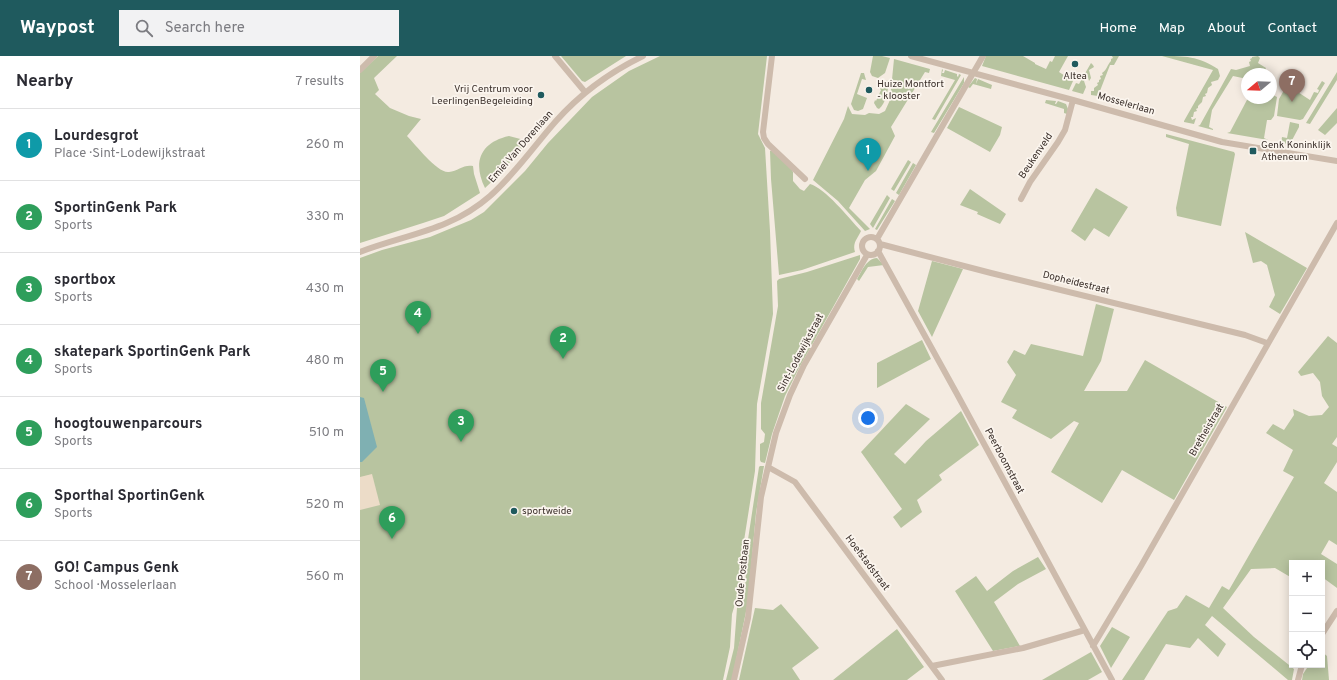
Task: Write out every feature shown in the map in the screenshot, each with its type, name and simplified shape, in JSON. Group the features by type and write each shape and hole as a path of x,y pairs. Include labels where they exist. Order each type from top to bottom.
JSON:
{"street":[{"path":"360,70 374,56"},
{"path":"555,56 585,92"},
{"name":"Emiel Van Dorenlaan","path":"360,252 375,246 432,230 451,222 471,210 490,196 509,177 557,120 585,92 614,72 643,56"},
{"path":"772,56 763,132 764,138 768,144 806,179"},
{"name":"Mosselerlaan","path":"911,56 1222,142 1337,161"},
{"path":"878,241 869,237 862,241 863,252 871,256 878,252 878,241 984,56"},
{"name":"Beukenveld","path":"1021,199 1042,163 1065,130 1073,100"},
{"name":"Bretheistraat","path":"1093,646 1337,223"},
{"name":"Dopheidestraat","path":"878,241 992,273 1246,335 1267,343"},
{"name":"Peerboomstraat","path":"878,252 1112,680"},
{"name":"Sint-Lodewijkstraat","path":"768,467 776,432 790,395 804,365 867,255"},
{"name":"Hoefstadstraat","path":"768,467 795,482 942,680"},
{"name":"Oude Postbaan","path":"734,680 748,618 761,497 768,467"},
{"path":"1323,632 1337,610"},
{"path":"932,666 1023,648 1084,630"},
{"path":"1298,680 1301,668"}],"green space":[{"path":"378,56 397,56 374,78 379,90 375,94 390,108 421,119 407,136 433,164 444,171 449,172 467,166 473,166 480,193 444,216 360,243 360,73"},
{"path":"561,56 626,56 585,82 582,81"},
{"path":"660,56 767,56 758,134 765,148 773,314 757,404 755,471 743,547 740,595 732,614 730,647 723,680 360,680 360,258 382,250 430,237 471,220 484,212 525,171 548,143 592,97 629,71"},
{"path":"873,56 890,58 885,73 878,78 872,76 870,72"},
{"path":"986,56 1023,56 1046,69 1050,61 1052,62 1055,56 1068,56 1059,72 1073,81 1069,90 982,66"},
{"path":"1112,56 1119,56 1114,65 1110,65 1098,96 1091,95 1091,91 1094,91 1094,88 1098,85 1097,83 1101,79 1100,76 1103,75 1102,73 1113,58"},
{"path":"1162,56 1178,56 1198,59 1218,69 1220,76 1218,80 1211,82 1212,85 1208,88 1207,93 1205,94 1206,96 1203,97 1202,102 1196,109 1197,111 1194,112 1193,117 1191,117 1192,120 1196,118 1194,124 1184,121 1213,70"},
{"path":"1258,56 1260,58 1258,63 1266,68 1243,68 1250,66 1249,62 1251,61 1250,59"},
{"path":"894,59 930,69 929,73 925,72 891,127 895,136 876,171 865,180 849,208 870,229 865,231 838,201 813,180 844,119 848,106 852,114 879,114 885,111 890,100"},
{"path":"1091,63 1094,67 1089,70 1091,78 1089,81 1088,77 1084,81 1086,87 1083,94 1072,91 1076,83 1079,84"},
{"path":"942,69 942,73 944,73 945,70 957,74 958,77 959,74 961,75 935,120 932,119 955,80 941,76"},
{"path":"1231,69 1236,70 1241,69 1241,78 1233,76 1212,110 1209,127 1213,130 1198,126 1200,125"},
{"path":"1337,72 1337,80 1310,124 1306,123"},
{"path":"861,73 864,73 866,80 862,79 857,94 867,98 863,109 858,111 854,110 851,104"},
{"path":"964,77 964,83 934,133 931,132"},
{"path":"975,78 977,79 976,84 978,79 992,85 991,89 973,84 970,88 968,87"},
{"path":"887,80 889,82 886,96 879,109 874,103 881,90 880,89"},
{"path":"1322,81 1325,83 1303,119 1300,120 1277,116 1279,99 1287,85 1310,100 1314,92 1318,93 1319,90 1317,89"},
{"path":"1046,100 1056,101 1055,104 1058,101 1066,104 1068,109 1067,114 1064,113 1064,109 1045,103"},
{"path":"1245,104 1276,104 1274,116 1271,120 1267,120 1264,138 1268,140 1227,133 1230,132"},
{"path":"959,107 1002,127 1000,135 990,152 947,128"},
{"path":"1337,108 1337,123 1325,135 1318,130"},
{"path":"1290,122 1299,124 1299,127 1290,144 1281,143 1282,137 1287,138"},
{"path":"1166,134 1234,152 1235,154 1221,226 1177,216 1176,208 1189,144 1166,137"},
{"path":"509,136 528,141 500,174 485,188 479,170 479,162 482,154 492,143"},
{"path":"770,151 772,151 791,168 793,172 793,181 800,189 804,191 810,184 823,191 861,231 855,243 855,252 802,270 779,275"},
{"path":"908,160 911,162 894,191 891,189"},
{"path":"913,163 916,165 899,195 896,193"},
{"path":"1096,188 1128,207 1109,237 1094,228 1085,241 1071,231"},
{"path":"970,189 1006,214 1000,224 977,214 978,212 960,205"},
{"path":"887,195 890,198 873,228 870,224"},
{"path":"892,199 895,201 877,230 875,229"},
{"path":"1245,232 1307,268 1280,314 1269,307 1275,295 1267,265 1261,261 1253,263"},
{"path":"860,255 860,259 785,396 772,434 765,463 761,462 760,444 764,442 765,434 761,429 761,403 778,306 777,281 779,279 807,272"},
{"path":"877,258 884,265 868,267 859,281 857,279 867,263"},
{"path":"932,261 963,269 932,337 918,311"},
{"path":"1096,304 1114,309 1101,361 1084,391 1127,391 1145,360 1227,407 1174,500 1122,470 1102,503 1051,472 1079,423 1074,421 1051,439 1012,418 1017,410 1001,402 1016,375 1007,362 1014,350 1025,355 1031,344 1083,356"},
{"path":"1328,336 1337,343 1337,437 1332,444 1337,447 1337,462 1324,483 1337,492 1337,545 1329,540 1321,554 1337,564 1337,588 1325,579 1325,560 1289,560 1289,576 1275,568 1251,569 1223,608 1254,637 1289,665 1289,668 1294,669 1292,680 1288,680 1212,616 1205,625 1226,644 1218,657 1198,638 1190,648 1166,644 1144,680 1122,680 1168,611 1177,608 1186,595 1209,608 1222,586 1229,590 1294,477 1283,471 1293,450 1266,433 1273,424 1284,430 1294,415 1293,409 1309,416 1322,415 1329,407 1322,396 1320,382 1313,373 1301,376 1298,372"},
{"path":"922,340 931,359 877,388 877,363"},
{"path":"906,404 930,419 894,454 905,464 926,441 961,411 979,445 939,475 942,480 917,500 922,512 901,528 893,517 902,509 861,452"},
{"path":"760,466 764,466 756,513 748,602 732,680 726,680 734,648 737,608 745,593 747,546"},
{"path":"1038,557 1046,569 1018,584 994,602 1020,646 993,651 955,591 976,576 987,591 1013,571"},
{"path":"781,604 819,648 792,668 800,680 739,680 755,608 773,610"},
{"path":"1112,627 1130,637 1111,668 1100,646"},
{"path":"897,629 924,667 907,680 833,680"},
{"path":"1091,652 1102,672 1088,680 1042,680"},
{"path":"1325,654 1327,656 1329,680 1302,680 1303,674 1307,668 1325,668"}],"shaded area":[{"path":"372,474 380,505 360,510 360,477"}],"water":[{"path":"360,397 364,398 377,447 362,462 360,462"}],"place":[{"name":"Altea","path":"1075,64"},
{"name":"Huize Montfort - klooster","path":"869,90"},
{"name":"Vrij Centrum voor LeerlingenBegeleiding","path":"541,95"},
{"name":"GO! Campus Genk","path":"1292,102"},
{"name":"Genk Koninklijk Atheneum","path":"1253,151"},
{"name":"Lourdesgrot","path":"868,171"},
{"name":"skatepark SportinGenk Park","path":"418,334"},
{"name":"SportinGenk Park","path":"563,359"},
{"name":"hoogtouwenparcours","path":"383,392"},
{"name":"sportbox","path":"461,442"},
{"name":"sportweide","path":"514,511"},
{"name":"Sporthal SportinGenk","path":"392,539"}]}
